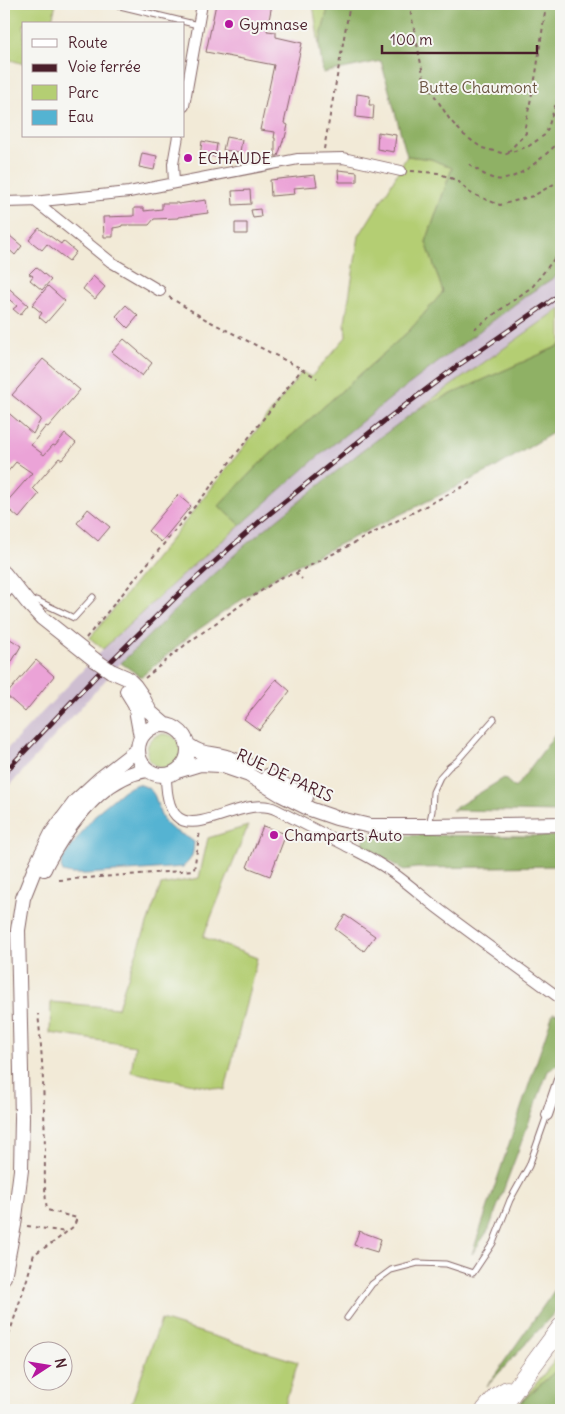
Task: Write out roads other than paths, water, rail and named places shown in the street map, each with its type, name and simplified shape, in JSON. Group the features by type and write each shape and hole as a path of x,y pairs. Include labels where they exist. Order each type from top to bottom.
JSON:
{"highway":[{"path":"500,1410 561,1328"},
{"path":"485,1410 497,1396 518,1384"}],"street":[{"path":"185,100 202,4"},
{"path":"174,183 174,164 178,138"},
{"path":"4,202 129,192 298,159 343,158 402,171"},
{"path":"35,201 111,262 160,292"},
{"path":"4,573 9,590 29,604 58,632 95,660 126,678 135,686 150,712 164,724 176,728 180,732 188,745 186,760 183,766 172,773 156,774 147,770 140,761 138,714 132,697 111,671"},
{"path":"4,1277 14,1225 22,1144 18,930 23,898 36,863 52,833 76,801 139,744 147,730 164,724"},
{"name":"RUE DE PARIS","path":"188,745 204,754 226,756 255,768 311,799 339,810 408,826"},
{"name":"RUE DE PARIS","path":"172,773 200,764 220,765 249,776 310,809 336,818 370,826 561,824"},
{"path":"18,969 24,928 32,899 45,866 62,837 84,809 107,788 136,771 147,770"},
{"path":"172,773 166,791 174,814 182,821 202,821 252,807 273,808 379,863 561,999"},
{"path":"547,1116 561,1074"}],"lane":[{"path":"119,5 198,25"},
{"path":"29,604 36,600 74,618 93,597"},
{"path":"429,826 433,792 440,777 457,761 494,719"},
{"path":"347,1318 372,1284 392,1270 418,1263 446,1264 473,1273 493,1243 510,1200 529,1166 547,1116"}],"water":[{"path":"137,784 145,786 154,794 161,816 168,826 194,842 193,853 189,861 183,867 86,874 63,872 61,867 62,860 84,829 100,810 124,790"}],"railway":[{"path":"4,773 97,675 182,591 258,523 383,422 456,367 561,294"}],"place":[{"name":"Gymnase","path":"229,24"},
{"name":"ECHAUDE","path":"188,158"},
{"name":"Champarts Auto","path":"274,835"}],"park label":[{"name":"Butte Chaumont","path":"478,87"}]}
